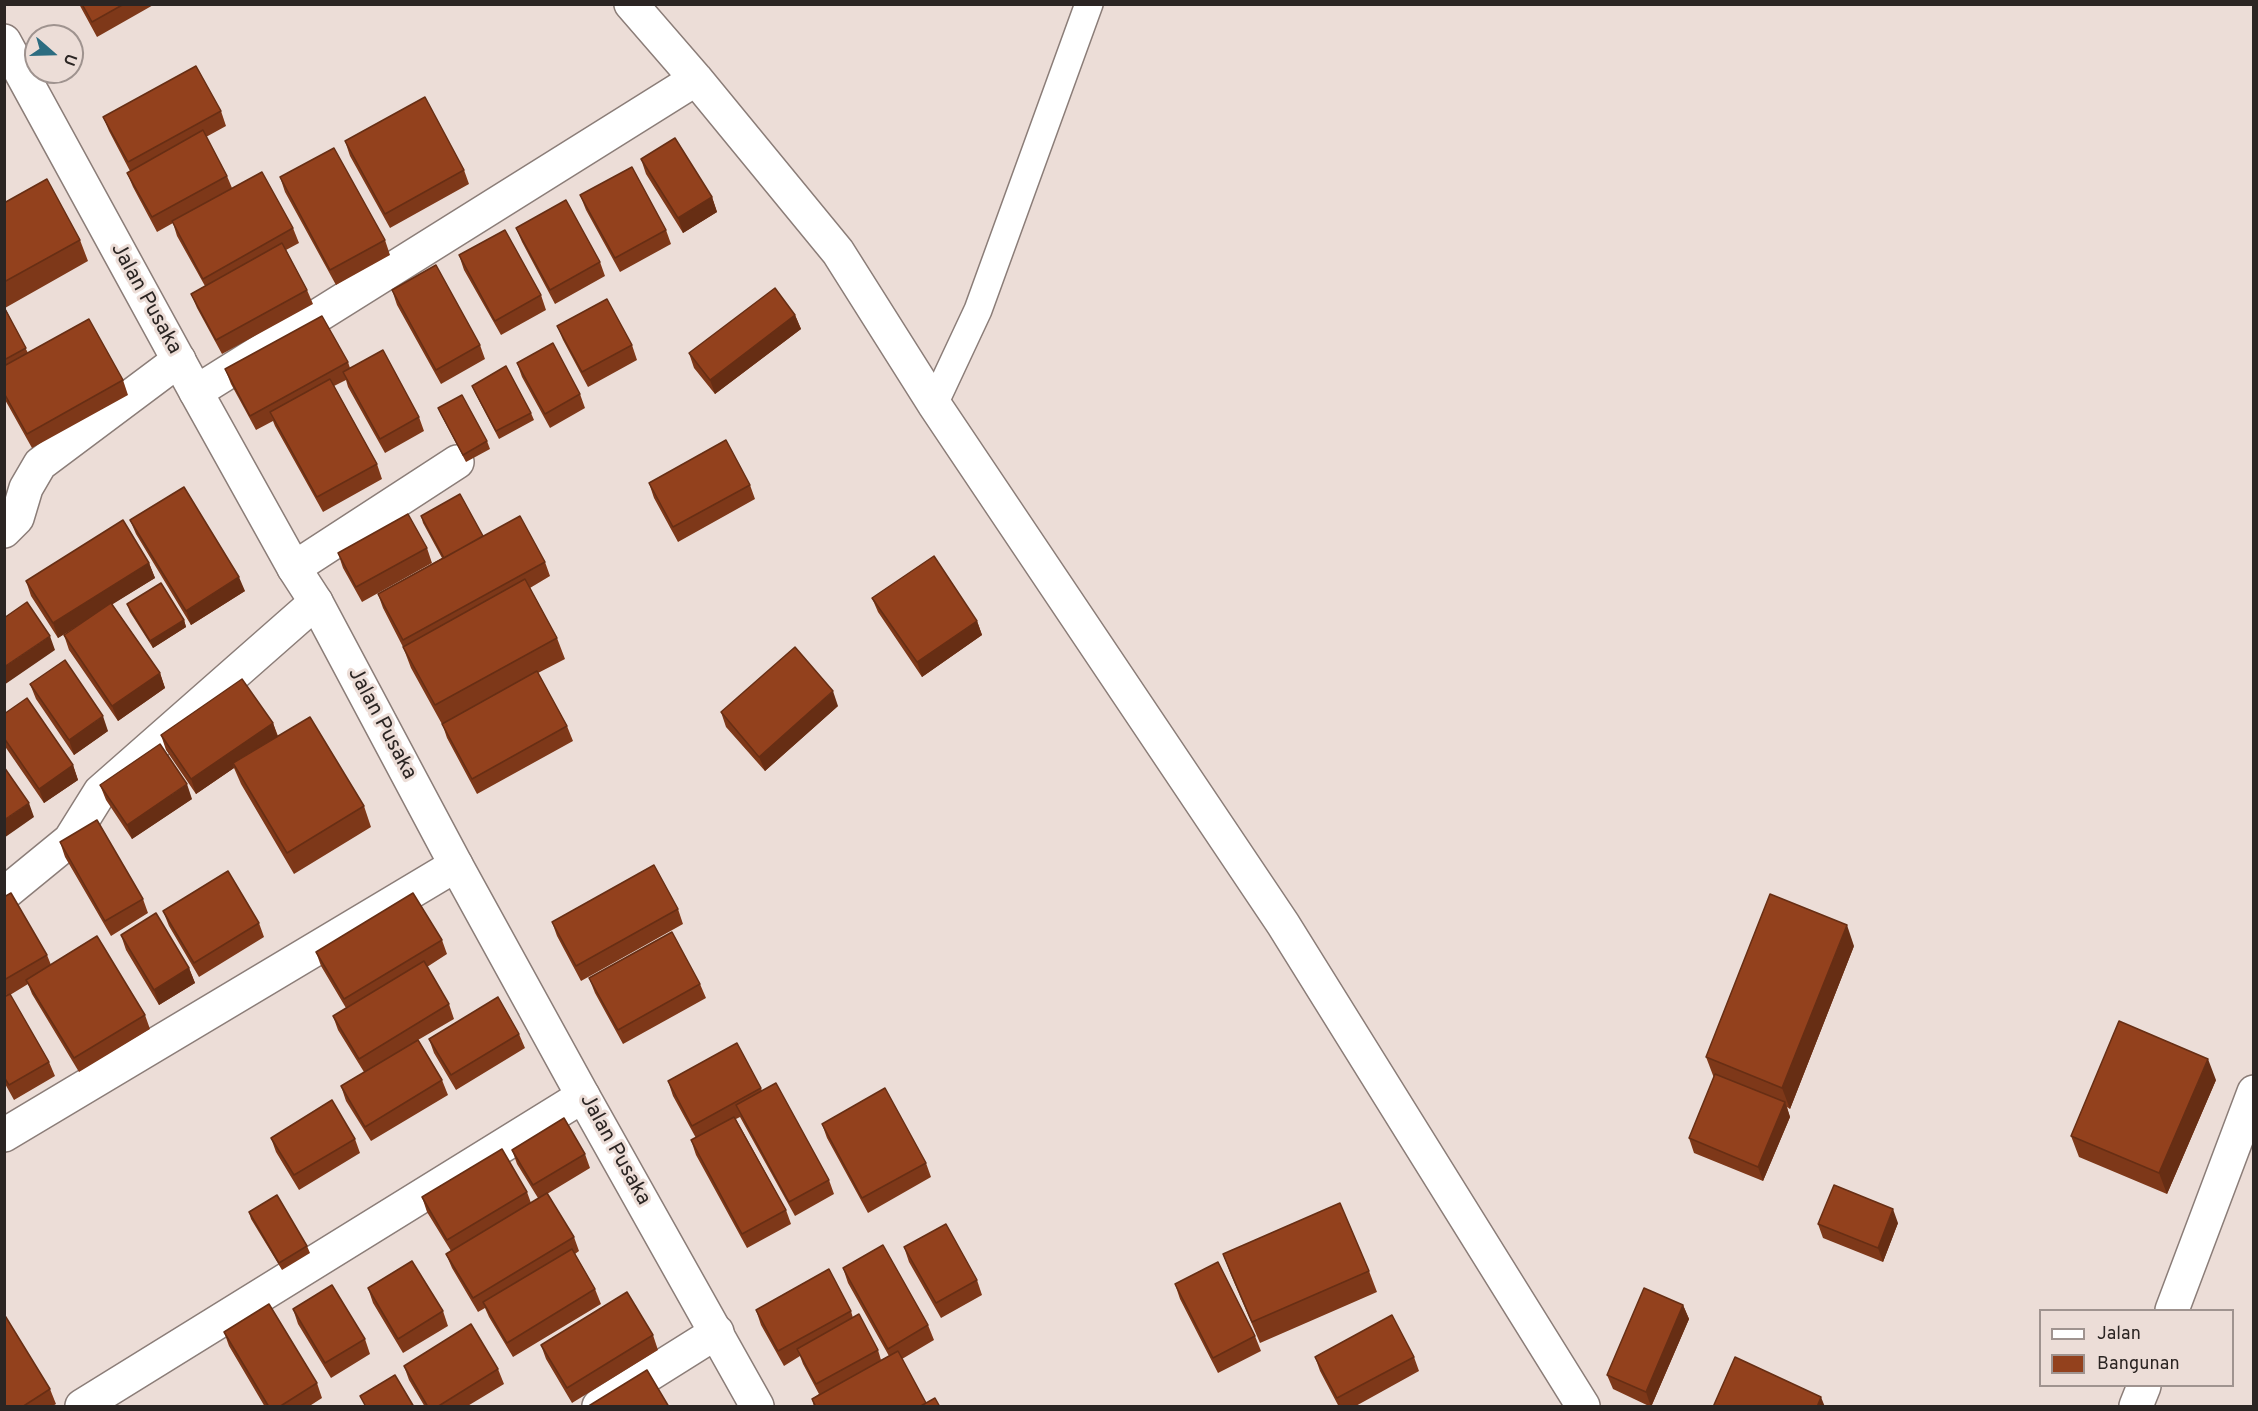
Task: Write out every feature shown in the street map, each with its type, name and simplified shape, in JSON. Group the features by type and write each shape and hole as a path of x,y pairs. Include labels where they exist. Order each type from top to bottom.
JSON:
{"street":[{"path":"631,4 696,79 838,252 934,404 1283,924 1583,1407"},
{"name":"Jalan Pusaka","path":"4,41 196,392 294,568 316,602 456,865 757,1407"},
{"path":"196,392 696,79"},
{"path":"4,531 17,518 26,488 40,464 179,360"},
{"path":"294,568 457,462"},
{"path":"4,894 70,840 100,792 316,602"},
{"path":"4,1135 456,865"},
{"path":"2173,1309 2253,1092"},
{"path":"82,1407 583,1096"},
{"path":"599,1407 717,1332"},
{"path":"2136,1407 2144,1387"}],"lane":[{"path":"934,404 978,310 1089,4"}],"building":[{"path":"82,4 124,4 92,22"},
{"path":"196,66 221,111 128,162 103,117"},
{"path":"425,97 464,170 385,214 345,141"},
{"path":"203,130 227,176 152,217 127,173"},
{"path":"675,138 712,197 678,218 641,159"},
{"path":"334,148 385,240 330,270 280,177"},
{"path":"632,167 666,230 615,258 580,195"},
{"path":"262,172 293,228 203,279 172,221"},
{"path":"47,179 80,240 4,282 4,203"},
{"path":"566,200 600,262 550,290 516,228"},
{"path":"505,230 541,295 495,321 459,255"},
{"path":"282,243 307,290 216,340 191,294"},
{"path":"436,265 480,345 436,370 392,290"},
{"path":"775,288 795,315 710,380 689,353"},
{"path":"607,299 632,345 582,372 557,326"},
{"path":"4,307 26,348 4,360"},
{"path":"322,316 348,362 250,416 225,369"},
{"path":"89,319 123,380 27,434 4,393 4,366"},
{"path":"553,343 580,394 545,414 517,363"},
{"path":"383,350 419,417 380,439 343,372"},
{"path":"506,366 531,413 496,431 472,386"},
{"path":"330,379 377,464 317,497 270,412"},
{"path":"462,395 487,441 463,455 438,408"},
{"path":"726,440 750,485 673,527 649,483"},
{"path":"184,487 239,577 186,611 130,520"},
{"path":"460,494 483,536 444,558 421,516"},
{"path":"408,514 427,548 356,587 338,553"},
{"path":"520,516 545,562 403,640 378,594"},
{"path":"123,520 149,563 53,623 26,581"},
{"path":"934,556 977,621 917,662 872,598"},
{"path":"525,579 557,638 435,705 403,647"},
{"path":"161,583 184,620 150,641 127,604"},
{"path":"27,602 50,636 4,667 4,618"},
{"path":"111,603 160,673 112,706 64,635"},
{"path":"795,647 833,691 759,757 721,712"},
{"path":"65,660 103,716 69,740 30,684"},
{"path":"537,671 567,726 472,779 442,724"},
{"path":"242,679 273,723 191,779 161,735"},
{"path":"27,698 73,765 39,789 4,738 4,714"},
{"path":"310,717 364,806 287,853 233,763"},
{"path":"160,744 187,784 127,825 100,785"},
{"path":"4,767 29,803 4,820"},
{"path":"97,820 143,899 105,921 60,842"},
{"path":"654,865 678,909 576,966 552,922"},
{"path":"228,871 259,923 194,963 163,911"},
{"path":"11,893 47,955 4,980 4,897"},
{"path":"413,893 442,940 344,999 316,952"},
{"path":"1770,894 1847,925 1782,1088 1706,1057"},
{"path":"156,913 189,968 154,990 121,935"},
{"path":"672,932 700,984 618,1030 589,978"},
{"path":"97,936 145,1015 74,1058 26,980"},
{"path":"424,961 449,1004 359,1059 333,1016"},
{"path":"10,994 49,1062 9,1085 4,1077 4,997"},
{"path":"498,997 519,1034 451,1075 429,1039"},
{"path":"2119,1021 2208,1059 2159,1173 2071,1136"},
{"path":"418,1040 442,1080 365,1127 341,1086"},
{"path":"737,1043 761,1088 692,1126 668,1081"},
{"path":"1715,1074 1785,1102 1758,1167 1689,1138"},
{"path":"776,1083 829,1180 789,1202 736,1105"},
{"path":"885,1088 926,1163 862,1198 822,1124"},
{"path":"332,1100 355,1139 294,1175 271,1138"},
{"path":"734,1117 786,1210 742,1234 691,1140"},
{"path":"564,1118 585,1154 533,1185 512,1150"},
{"path":"502,1149 527,1192 447,1240 422,1197"},
{"path":"1834,1185 1893,1209 1878,1248 1818,1224"},
{"path":"547,1193 574,1237 473,1298 446,1254"},
{"path":"277,1195 307,1246 279,1263 249,1212"},
{"path":"1340,1203 1369,1271 1252,1322 1223,1254"},
{"path":"946,1224 977,1280 936,1303 904,1247"},
{"path":"883,1245 928,1325 888,1349 843,1268"},
{"path":"572,1249 595,1289 507,1343 483,1302"},
{"path":"412,1261 443,1311 398,1339 368,1288"},
{"path":"1218,1262 1255,1336 1213,1358 1175,1284"},
{"path":"829,1269 851,1311 778,1351 756,1310"},
{"path":"332,1285 365,1339 325,1363 293,1309"},
{"path":"1644,1288 1683,1305 1646,1392 1607,1375"},
{"path":"627,1292 653,1335 567,1388 541,1345"},
{"path":"269,1304 317,1383 279,1407 269,1407 224,1332"},
{"path":"4,1314 50,1389 22,1407 4,1407"},
{"path":"859,1314 878,1350 816,1384 797,1349"},
{"path":"1392,1315 1414,1357 1337,1398 1315,1357"},
{"path":"471,1324 498,1369 437,1407 428,1407 404,1366"},
{"path":"898,1351 926,1403 919,1407 816,1407 812,1399"},
{"path":"1735,1357 1821,1397 1817,1407 1713,1407"},
{"path":"647,1370 669,1407 587,1407"},
{"path":"395,1375 414,1407 366,1407 360,1396"},
{"path":"935,1398 940,1407 919,1407"}]}
